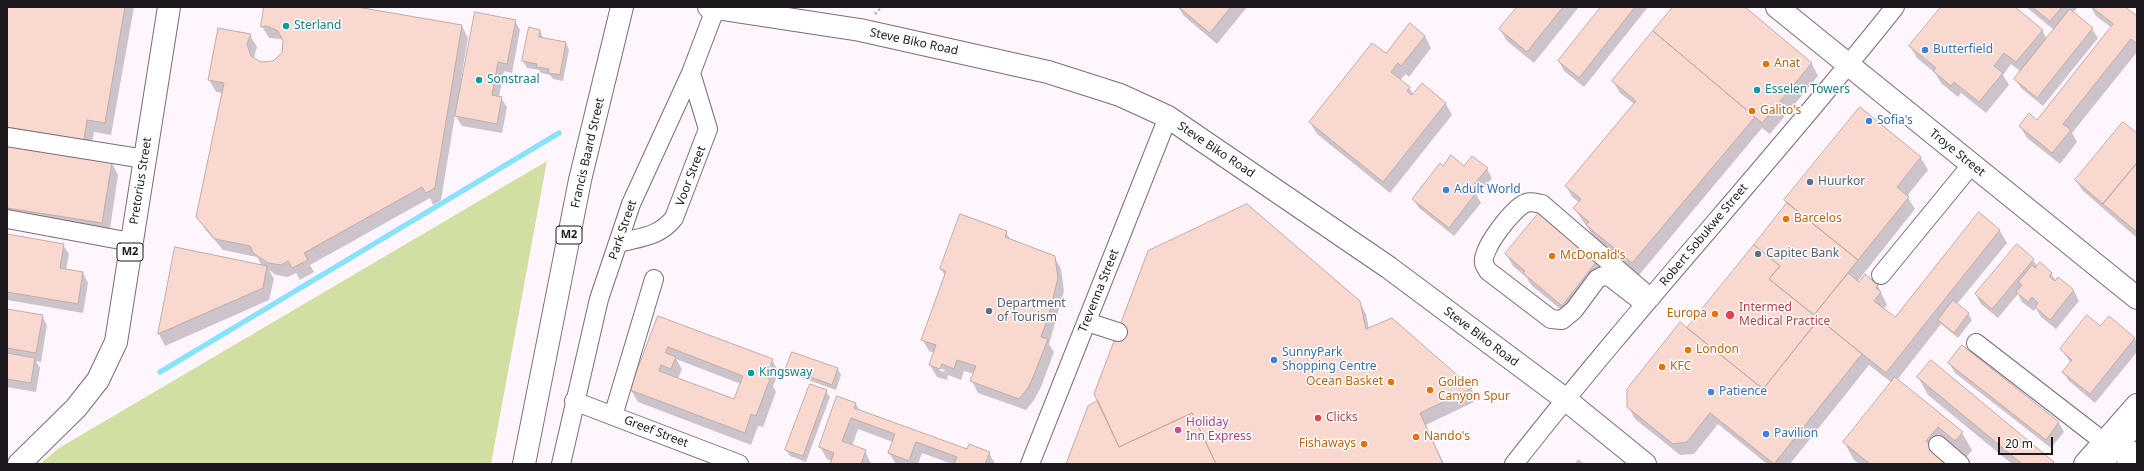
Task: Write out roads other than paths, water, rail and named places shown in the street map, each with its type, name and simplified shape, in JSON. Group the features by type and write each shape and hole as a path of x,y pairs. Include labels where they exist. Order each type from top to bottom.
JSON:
{"main road":[{"name":"Pretorius Street","path":"18,464 76,408 98,380 116,342 169,7"},
{"name":"Francis Baard Street","path":"524,464 580,180 622,7"},
{"name":"Steve Biko Road","path":"714,7 860,30 1048,72 1120,95 1168,117 1388,267 1565,399 1645,464"},
{"name":"Troye Street","path":"1777,7 2137,298"},
{"path":"2085,464 2137,405"},
{"path":"2128,464 2137,453"}],"street":[{"name":"Park Street","path":"561,464 574,401 599,299 618,242 631,204 692,73 714,7"},
{"name":"Robert Sobukwe Street","path":"1514,464 1565,399 1849,65 1895,7"},
{"name":"Voor Street","path":"618,242 654,234 666,229 674,218 708,129 692,73"},
{"name":"Trevenna Street","path":"1030,464 1168,117"},
{"path":"7,137 145,159"},
{"path":"1881,275 1972,164"},
{"path":"1532,201 1542,204 1648,301 1610,277 1603,276 1597,279 1574,310 1562,320 1551,319 1488,271 1483,262 1487,249 1494,237 1511,216 1524,204 1532,201"},
{"path":"7,219 132,242"},
{"path":"613,416 654,279"},
{"path":"1087,322 1118,332"},
{"path":"1976,344 2104,442"},
{"name":"Greef Street","path":"574,401 739,464"},
{"path":"2103,464 2137,425"},
{"path":"1938,445 1960,464"}],"waterway":[{"path":"160,372 559,133"}],"place":[{"name":"Sterland","path":"286,26"},
{"name":"Butterfield","path":"1925,50"},
{"name":"Anat","path":"1766,64"},
{"name":"Sonstraal","path":"479,80"},
{"name":"Esselen Towers","path":"1757,90"},
{"name":"Galito's","path":"1752,111"},
{"name":"Sofia's","path":"1869,121"},
{"name":"Huurkor","path":"1810,182"},
{"name":"Adult World","path":"1446,190"},
{"name":"Barcelos","path":"1786,219"},
{"name":"Capitec Bank","path":"1758,254"},
{"name":"McDonald's","path":"1552,256"},
{"name":"Department of Tourism","path":"989,311"},
{"name":"Europa","path":"1715,314"},
{"name":"Intermed Medical Practice","path":"1730,315"},
{"name":"London","path":"1688,350"},
{"name":"SunnyPark Shopping Centre","path":"1274,360"},
{"name":"KFC","path":"1662,367"},
{"name":"Kingsway","path":"751,373"},
{"name":"Ocean Basket","path":"1391,382"},
{"name":"Golden Canyon Spur","path":"1430,390"},
{"name":"Patience","path":"1711,392"},
{"name":"Clicks","path":"1318,418"},
{"name":"Holiday Inn Express","path":"1178,430"},
{"name":"Pavilion","path":"1766,434"},
{"name":"Nando's","path":"1416,437"},
{"name":"Fishaways","path":"1364,444"}]}
